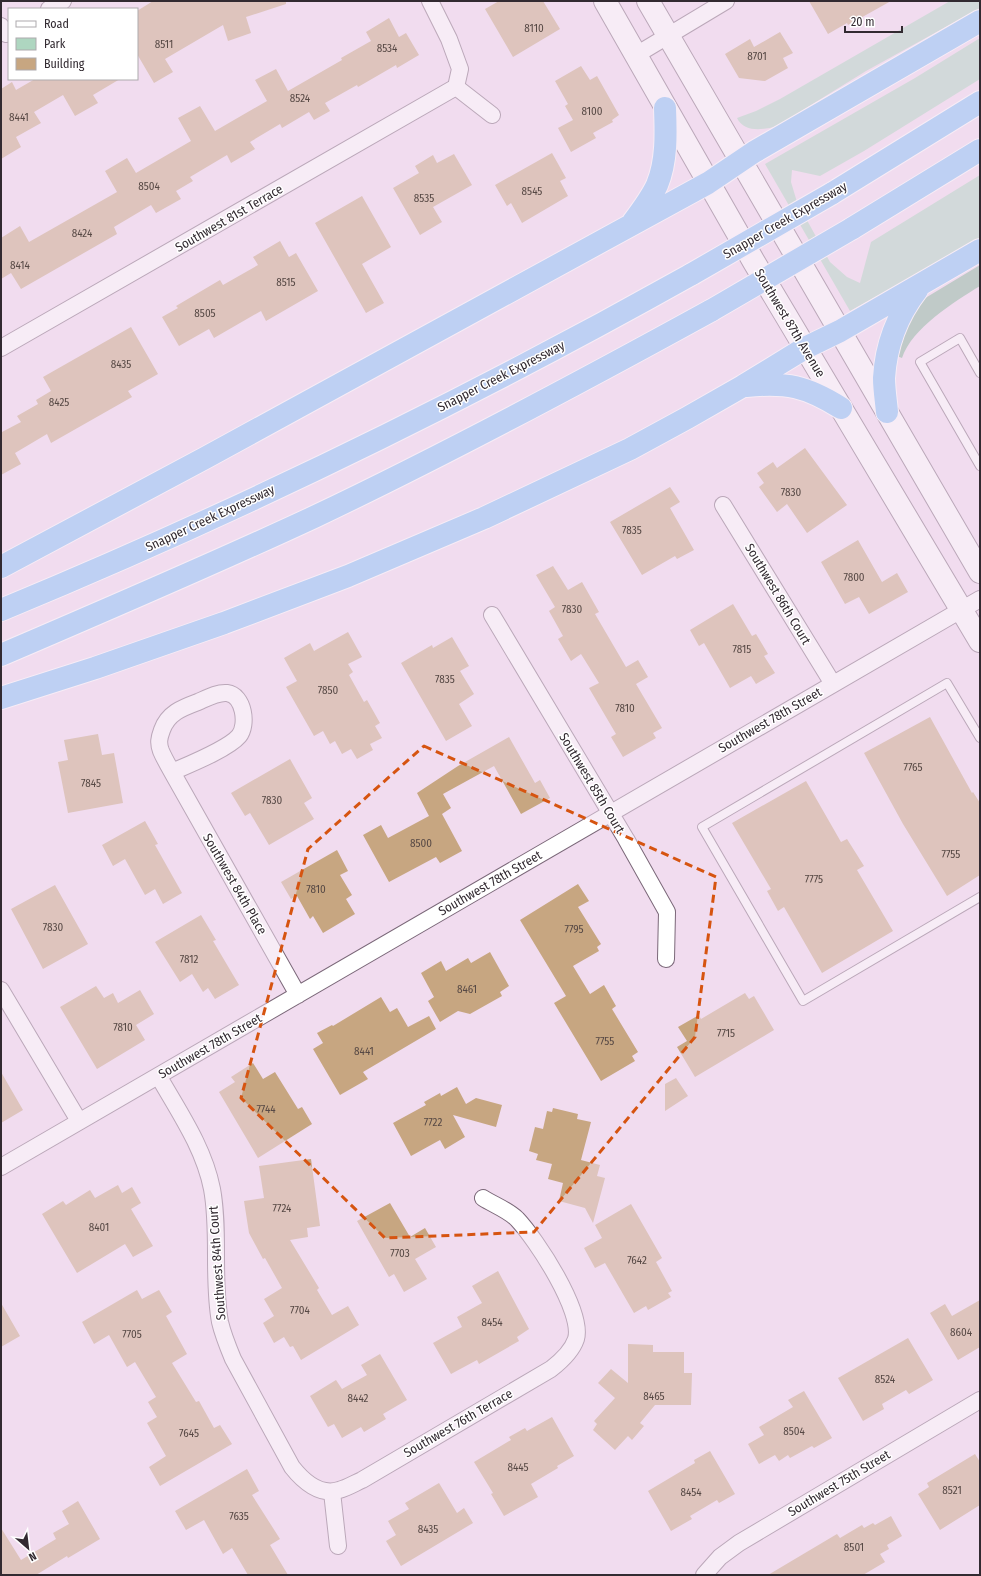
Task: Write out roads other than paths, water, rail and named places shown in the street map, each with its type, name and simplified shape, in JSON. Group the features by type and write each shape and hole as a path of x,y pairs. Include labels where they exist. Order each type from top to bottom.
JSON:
{"highway":[{"path":"1,566 205,458 708,183 741,161 980,21"},
{"name":"Snapper Creek Expressway","path":"1,610 141,550 238,506 340,458 528,363 614,318 831,194 980,102"},
{"path":"632,224 657,186 662,172 666,134 665,108"},
{"path":"1,655 107,610 314,516 549,399 712,310 851,229 980,150"},
{"path":"1,698 224,624 355,573 470,524 630,449 743,386 805,348 840,332 980,250"},
{"path":"887,412 884,379 890,338 907,304 922,284"},
{"path":"743,386 772,384 795,386 823,396 841,408"}],"main road":[{"name":"Southwest 87th Avenue","path":"605,1 708,183 841,408 971,605 980,641"},
{"path":"648,1 980,572"}],"street":[{"path":"51,8 63,1"},
{"path":"430,1 449,39 460,70 456,87 492,115"},
{"path":"636,54 726,1"},
{"name":"Southwest 81st Terrace","path":"1,348 456,87"},
{"name":"Southwest 86th Court","path":"724,505 833,684"},
{"name":"Southwest 78th Street","path":"1,1167 971,605"},
{"name":"Southwest 85th Court","path":"492,615 667,912 666,959"},
{"name":"Southwest 84th Place","path":"172,772 220,749 239,736 241,732 243,714 242,708 234,697 228,693 220,693 184,707 170,716 164,723 158,739 161,751 172,772 298,995"},
{"path":"1,990 79,1121"},
{"name":"Southwest 84th Court","path":"159,1076 195,1141 208,1175 216,1220 217,1297 220,1320 223,1334 233,1359 297,1474 317,1489 332,1492"},
{"name":"Southwest 76th Terrace","path":"332,1492 362,1480 543,1374 564,1358 575,1342 576,1322 570,1302 543,1255 512,1214 483,1198"},
{"name":"Southwest 75th Street","path":"704,1575 720,1557 739,1543 980,1400"},
{"path":"332,1492 338,1546"}],"lane":[{"path":"980,374 960,338 920,362 980,466"},
{"path":"980,738 947,683 702,827 803,1001 980,897"}]}
